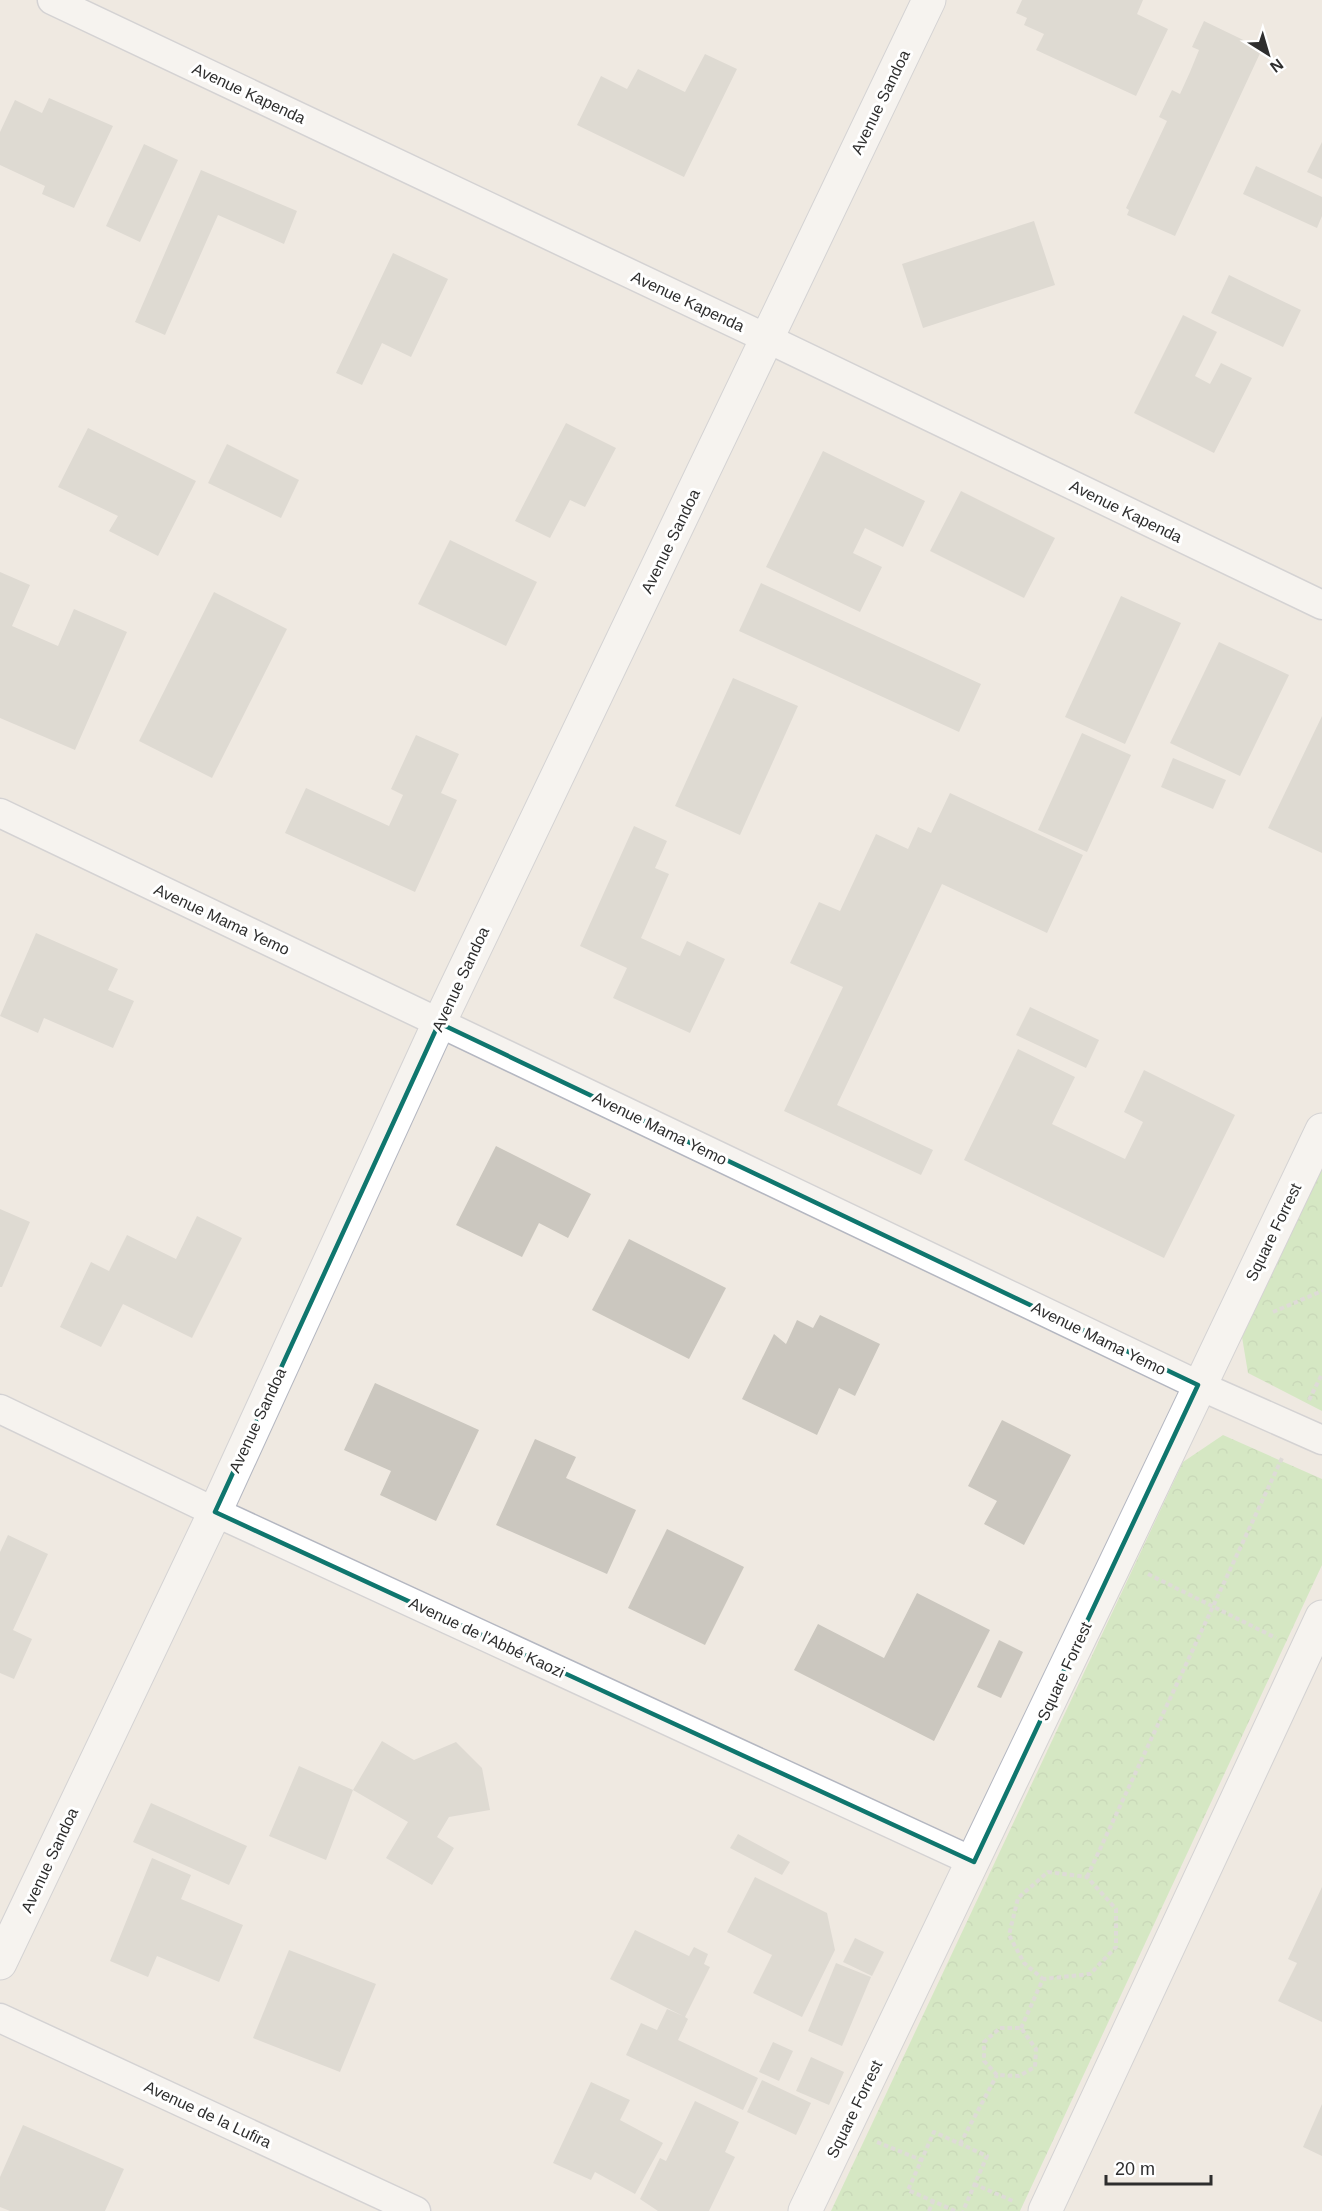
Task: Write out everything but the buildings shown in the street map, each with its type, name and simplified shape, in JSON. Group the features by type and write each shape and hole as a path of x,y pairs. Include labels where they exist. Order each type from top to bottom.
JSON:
{"street":[{"name":"Avenue Kapenda","path":"52,0 766,338 1322,605"},
{"name":"Avenue Sandoa","path":"0,1962 215,1512 439,1023 930,0"},
{"name":"Avenue Mama Yemo","path":"0,813 1198,1385 1322,1440"},
{"name":"Square Forrest","path":"805,2211 974,1862 1198,1385 1322,1130"},
{"name":"Avenue de l'Abbé Kaozi","path":"0,1409 215,1512 974,1862"},
{"path":"1030,2207 1322,1617"},
{"name":"Avenue de la Lufira","path":"0,2018 416,2211"}],"path":[{"path":"1086,1877 1322,1374"},
{"path":"1117,1559 1277,1638"},
{"path":"1048,1872 1086,1877 1116,1909 1116,1947 1090,1974 1043,1979 1024,1963 1009,1935 1018,1898 1048,1872"},
{"path":"1021,2028 1043,1979"},
{"path":"1000,2028 1021,2028 1036,2049 1035,2067 1019,2076 997,2075 984,2061 984,2043 1000,2028"},
{"path":"960,2144 997,2075"},
{"path":"845,2129 921,2160"},
{"path":"955,2211 908,2190 933,2132 987,2156 963,2211"},
{"path":"974,2184 1030,2207"},
{"path":"929,2211 933,2201"}],"highlighted area":[{"path":"439,1023 1198,1385 974,1862 215,1512"}],"green space":[{"path":"1322,1169 1322,1411 1248,1373 1242,1337"},
{"path":"1223,1435 1322,1479 1322,1565 1020,2211 831,2211 1183,1462"}]}
